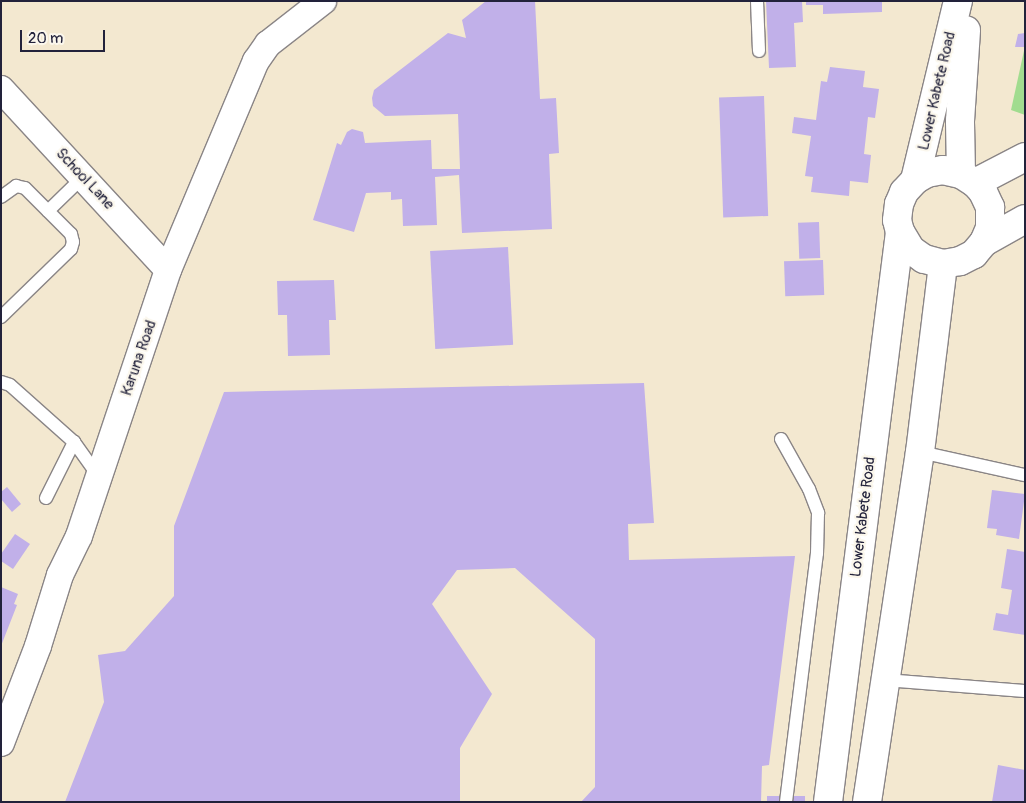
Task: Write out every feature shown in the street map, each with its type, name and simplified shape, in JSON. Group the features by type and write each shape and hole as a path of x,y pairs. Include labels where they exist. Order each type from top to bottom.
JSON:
{"main road":[{"name":"Lower Kabete Road","path":"915,180 958,1"},
{"name":"Lower Kabete Road","path":"828,802 900,232 897,220 899,204 904,192 915,180 927,173 943,170 968,178 962,70 970,1"},
{"path":"984,242 990,228 990,207 983,192 968,178 1025,157"},
{"path":"900,232 911,250 924,259 944,264 967,258 984,242 1025,219"},
{"path":"867,802 920,452 944,264"}],"street":[{"name":"Karuna Road","path":"1,743 38,646 60,575 79,536 168,270 256,60 268,44 324,1"},
{"name":"School Lane","path":"1,89 168,270"}],"lane":[{"path":"757,1 759,51"},
{"path":"48,211 83,177"},
{"path":"1,197 16,186 25,188 71,234 74,242 71,249 1,318"},
{"path":"1,382 10,385 74,442 99,477"},
{"path":"781,439 809,489 818,513 817,553 786,802"},
{"path":"46,498 74,442"},
{"path":"920,452 1025,475"},
{"path":"885,680 1025,690"}],"green space":[{"path":"1025,46 1025,115 1011,110"}],"building":[{"path":"486,1 535,1 540,99 556,98 559,153 549,154 552,229 462,233 459,175 435,177 437,225 403,226 402,199 391,200 391,192 366,193 354,232 313,220 337,143 341,145 347,132 352,129 363,132 365,143 431,140 432,169 460,169 458,114 385,116 373,106 372,98 374,90 448,33 466,38 462,20"},
{"path":"766,1 802,1 803,22 794,23 796,67 769,68"},
{"path":"806,1 882,1 882,12 823,14 823,5 806,5"},
{"path":"1025,33 1025,47 1015,47 1018,34"},
{"path":"830,67 865,71 863,87 879,89 875,118 868,117 864,154 871,155 868,183 850,181 849,196 811,192 813,177 805,176 811,136 792,133 794,117 816,120 821,81 827,82"},
{"path":"764,96 768,216 723,217 719,98"},
{"path":"819,222 820,258 799,259 798,223"},
{"path":"508,247 513,345 435,349 430,251"},
{"path":"823,260 824,295 785,296 784,261"},
{"path":"334,280 336,320 329,320 330,355 288,356 287,315 278,315 277,281"},
{"path":"644,383 654,523 628,524 629,560 795,556 769,765 762,766 761,802 581,802 595,787 595,639 515,568 457,570 432,604 492,694 460,748 460,802 65,802 104,702 98,655 125,651 174,596 174,526 224,392"},
{"path":"7,487 21,504 12,512 1,499 1,492"},
{"path":"992,490 1025,494 1019,539 996,535 997,529 987,528"},
{"path":"15,534 30,544 13,569 1,561 1,554"},
{"path":"1007,549 1025,552 1025,635 993,630 996,613 1008,615 1012,590 1001,588"},
{"path":"1,587 18,594 14,604 17,605 1,646"},
{"path":"998,765 1025,770 1025,802 992,802"},
{"path":"767,796 805,796 805,802 767,802"}]}
